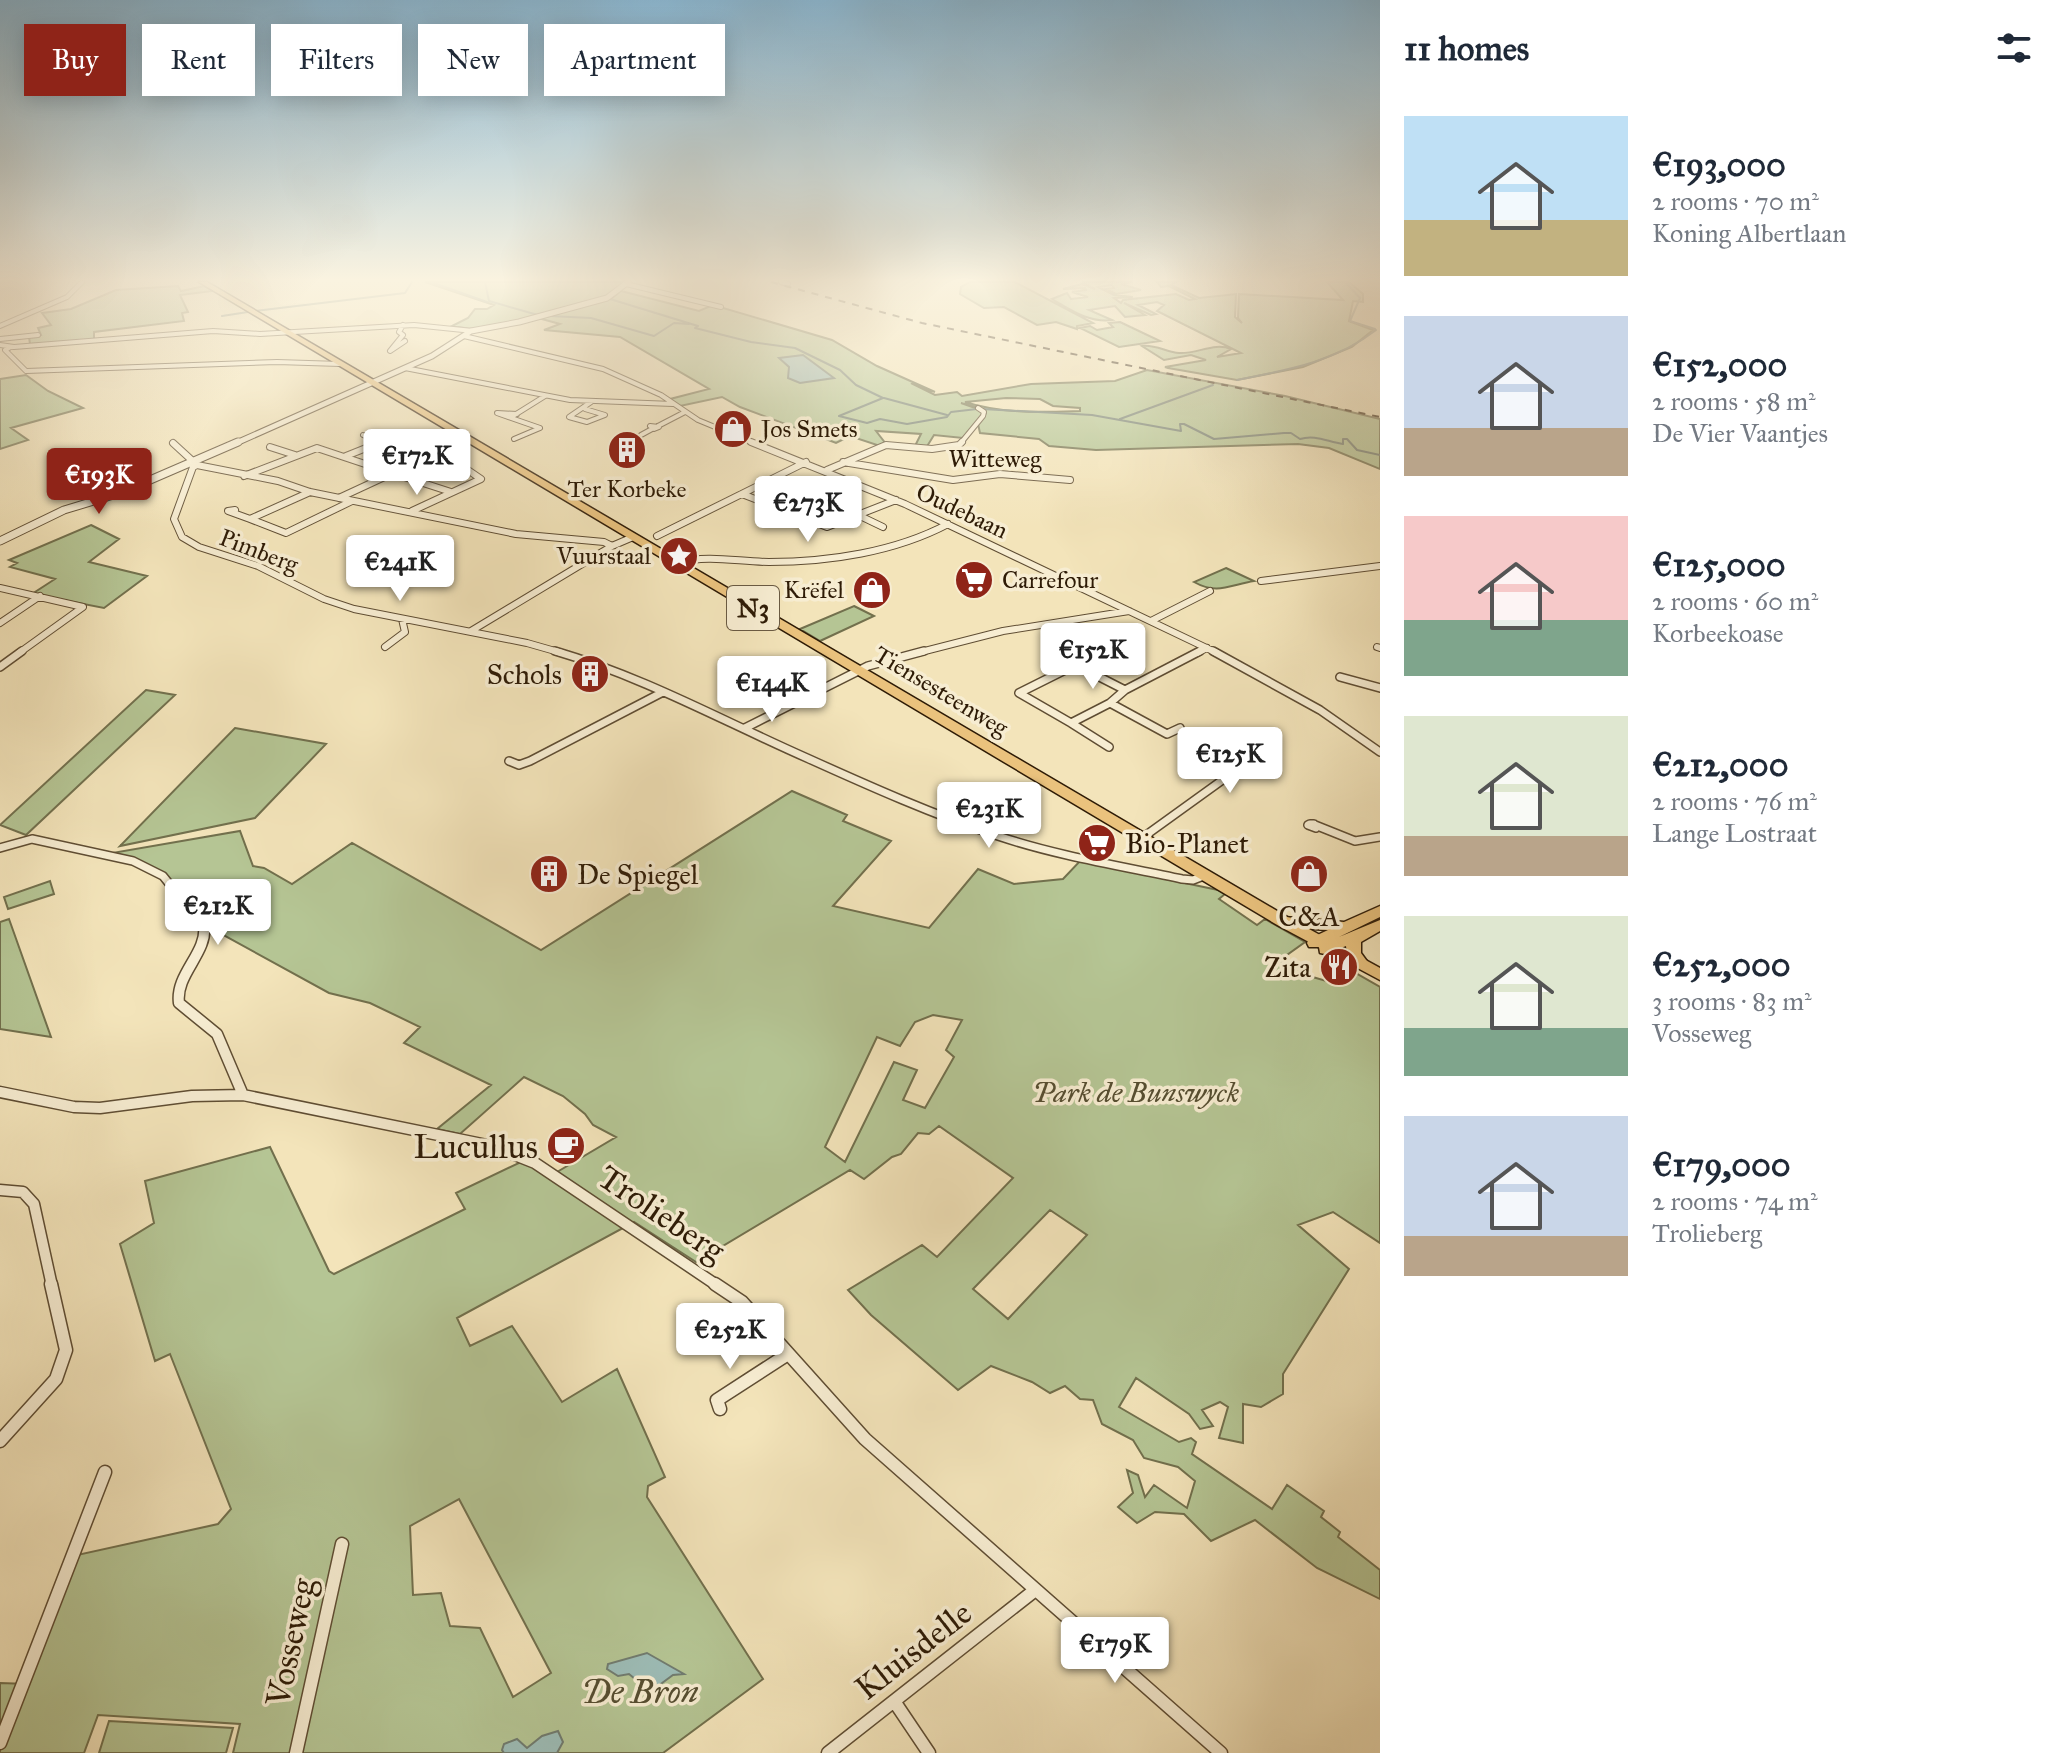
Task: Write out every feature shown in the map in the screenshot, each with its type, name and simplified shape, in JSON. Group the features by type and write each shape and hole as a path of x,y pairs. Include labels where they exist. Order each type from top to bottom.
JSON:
{"main road":[{"name":"Tiensesteenweg","path":"340,364 633,537 678,557 859,670 1380,981"},
{"path":"1322,944 1359,927 1380,911"},
{"path":"1284,922 1333,927 1380,925"},
{"path":"1359,927 1353,948 1361,964"},
{"name":"Tiensesteenweg","path":"1322,944 1380,975"}],"street":[{"path":"19,364 26,371 227,364"},
{"path":"334,364 340,364"},
{"path":"0,541 64,510 114,496 195,462 414,364"},
{"name":"Oudebaan","path":"584,364 598,367 674,404 703,422 896,500 1207,648 1305,701 1380,752"},
{"path":"405,368 591,402 674,404"},
{"path":"514,439 540,428 515,415 546,395"},
{"path":"585,409 605,415 587,422 569,417 585,409 591,402"},
{"path":"827,470 886,445 932,449 954,447 983,416 984,412 978,408"},
{"path":"641,435 685,412"},
{"path":"363,435 400,450"},
{"path":"346,456 381,442"},
{"path":"173,443 195,462 243,476 278,481 310,492 516,534 593,540 612,546"},
{"path":"270,447 296,455"},
{"path":"243,476 317,448 365,464"},
{"path":"339,498 431,455 443,453 481,479 411,511"},
{"name":"Pimberg","path":"195,462 174,513 175,526 188,542 275,573 342,605 568,654 663,692 806,758 997,836 1048,851 1182,879 1193,880 1206,875"},
{"path":"657,536 806,462"},
{"name":"Witteweg","path":"843,462 953,480 1000,474 1070,480"},
{"path":"391,473 451,492"},
{"path":"250,519 310,492"},
{"path":"742,494 827,527 896,500"},
{"path":"232,512 235,510 228,511 286,533 353,501"},
{"path":"837,507 883,527"},
{"path":"779,523 766,518 786,511"},
{"path":"678,557 774,562 806,559 915,541 948,524"},
{"path":"470,632 612,546 633,537"},
{"path":"678,557 695,558"},
{"path":"1261,581 1380,566"},
{"path":"0,588 83,607 0,667"},
{"path":"1151,621 1210,591"},
{"path":"0,625 40,596"},
{"path":"745,728 859,670 881,662 1000,631 1130,611"},
{"path":"385,647 405,632 402,619"},
{"path":"1071,723 1110,703 1125,690 1207,648"},
{"path":"1085,660 1019,693 1109,747"},
{"path":"879,682 877,668 881,662"},
{"path":"1076,665 1125,690"},
{"path":"1340,677 1380,688"},
{"path":"509,761 519,765 530,761 663,692"},
{"path":"1110,703 1167,734 1180,728"},
{"path":"1142,838 1228,776 1227,765 1206,749 1195,748"},
{"path":"1315,825 1359,844 1380,837"},
{"path":"0,848 32,839 104,852 150,868 163,876 204,926 205,936 177,989 179,1003 217,1034 243,1095"},
{"name":"Trolieberg","path":"0,1092 74,1107 100,1108 192,1096 243,1095 492,1146 524,1157 631,1225 742,1302 865,1439 1221,1753"},
{"path":"0,1190 23,1192 34,1204 66,1350 56,1379 0,1441"},
{"path":"720,1409 717,1400 788,1354"},
{"path":"0,1743 105,1472"},
{"name":"Vosseweg","path":"296,1753 342,1544"},
{"name":"Kluisdelle","path":"828,1753 1034,1591"},
{"path":"894,1701 929,1753"}],"green space":[{"path":"666,364 873,364 935,392 911,383 935,395 957,392 962,396 1031,384 1115,381 1147,370 1285,396 1380,419 1380,469 1329,448 1298,444 1096,450 1049,446 1039,439 980,433 978,424 986,413 985,410 961,403 981,410 982,416 963,438 934,435 926,448 915,446 921,434 876,431 886,444 880,446 850,436 836,443 740,407 722,397 680,406 670,399 709,389","holes":["1040,399 1053,406 1080,408 1080,411 1007,410 965,402"]},
{"path":"1184,364 1311,364 1237,380 1165,367"},
{"path":"26,375 48,391 83,408 11,428 28,440 0,449 0,379"},
{"path":"91,525 119,539 89,562 147,576 104,608 32,594 55,579 10,567 17,563 9,560"},
{"path":"1226,568 1254,581 1217,588 1194,582"},
{"path":"854,606 874,616 820,641 800,629"},
{"path":"146,690 175,695 26,835 0,825"},
{"path":"235,728 326,744 255,818 120,846"},
{"path":"792,791 847,815 843,821 891,841 833,906 929,928 978,869 1014,884 1063,879 1080,861 1218,890 1225,894 1219,899 1257,925 1265,919 1305,942 1280,960 1299,973 1333,983 1352,971 1380,987 1380,1243 1333,1212 1298,1225 1349,1269 1283,1374 1283,1394 1261,1407 1243,1404 1243,1443 1219,1438 1228,1407 1220,1402 1202,1410 1213,1426 1200,1429 1189,1414 1136,1378 1119,1407 1179,1442 1191,1438 1196,1442 1192,1454 1272,1509 1287,1485 1324,1511 1321,1517 1340,1532 1338,1537 1380,1570 1380,1599 1317,1568 1255,1520 1211,1541 1184,1514 1155,1512 1137,1523 1118,1507 1133,1493 1127,1470 1138,1475 1145,1497 1154,1485 1187,1508 1195,1481 1178,1467 1144,1458 1133,1440 1102,1424 1093,1400 1080,1399 1065,1386 1050,1393 1032,1382 991,1366 958,1390 871,1315 848,1290 922,1245 937,1257 1013,1178 939,1126 929,1134 918,1133 901,1154 892,1157 864,1179 850,1170 696,1262 634,1222 457,1318 470,1346 512,1326 562,1402 617,1369 665,1477 648,1486 647,1497 763,1679 663,1753 233,1753 240,1724 98,1715 84,1753 0,1753 0,1683 28,1684 77,1555 218,1524 231,1509 170,1354 155,1361 120,1244 154,1223 145,1181 270,1147 329,1271 334,1274 465,1209 456,1193 523,1161 557,1172 616,1137 593,1125 563,1096 524,1077 460,1134 437,1129 491,1085 404,1043 420,1027 370,1003 329,993 205,925 196,916 226,893 197,885 182,901 152,868 112,853 240,831 253,866 264,868 292,884 352,843 541,950","holes":["933,1015 962,1020 946,1050 954,1057 925,1108 903,1100 917,1070 894,1062 845,1162 825,1147 877,1037 900,1046 915,1022","1050,1210 1087,1235 1008,1319 973,1289","459,1499 551,1673 513,1697 480,1628 450,1626 441,1593 413,1595 410,1526"]},
{"path":"50,881 54,894 8,909 4,897"},
{"path":"9,919 51,1037 0,1029 0,922"},
{"path":"109,1721 233,1728 226,1753 99,1753"}],"water":[{"path":"785,364 815,364 834,378 800,383 788,378 789,367"},
{"path":"647,1653 684,1674 673,1675 658,1686 640,1683 629,1674 618,1676 607,1669 608,1664"},
{"path":"558,1731 563,1742 557,1753 504,1753 502,1750 504,1744 517,1739 527,1748 542,1736"}],"waterway":[{"path":"827,364 840,370 856,385 883,398 839,416 867,423 880,419 907,424 947,417 951,412 977,409"},
{"path":"1237,380 1305,364"},
{"path":"1120,419 1213,385"},
{"path":"884,398 947,415"},
{"path":"982,409 1092,415 1181,431 1180,424 1184,424 1214,439 1284,433 1291,433 1300,439 1316,438 1343,444 1343,439 1347,439 1357,450 1380,455"}],"railway":[{"path":"1121,364 1380,417"}],"place":[{"name":"Jos Smets","path":"733,429"},
{"name":"Ter Korbeke","path":"627,450"},
{"name":"Vuurstaal","path":"679,556"},
{"name":"Carrefour","path":"974,580"},
{"name":"Krëfel","path":"872,590"},
{"name":"Schols","path":"590,674"},
{"name":"Bio-Planet","path":"1097,843"},
{"name":"De Spiegel","path":"549,874"},
{"name":"C&A","path":"1309,874"},
{"name":"Zita","path":"1339,967"},
{"name":"Lucullus","path":"566,1146"}],"park label":[{"name":"Park de Bunswyck","path":"1136,1092"},
{"name":"De Bron","path":"640,1691"}]}
